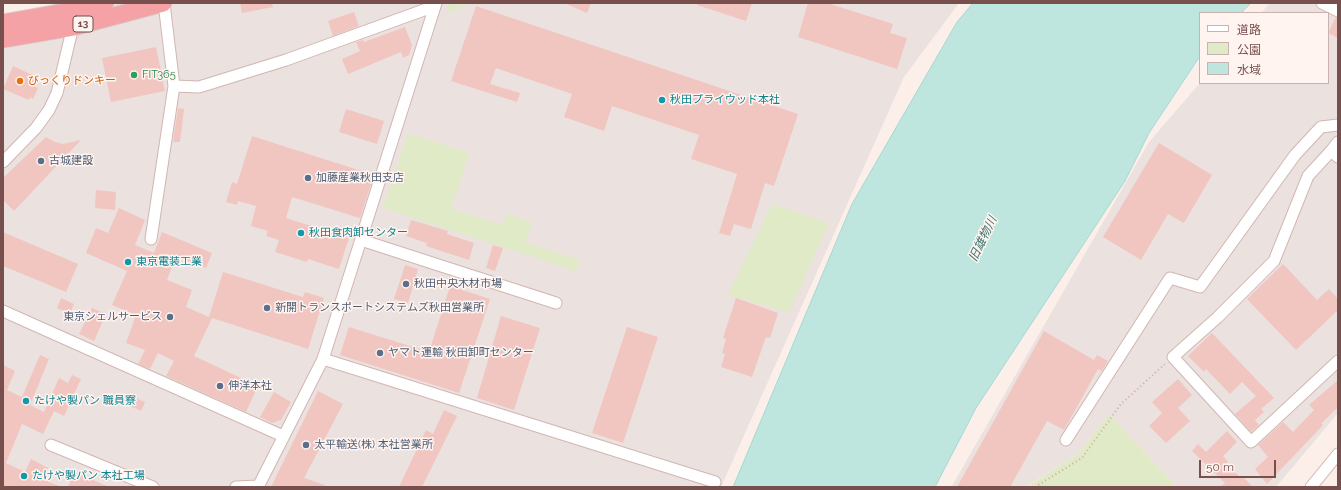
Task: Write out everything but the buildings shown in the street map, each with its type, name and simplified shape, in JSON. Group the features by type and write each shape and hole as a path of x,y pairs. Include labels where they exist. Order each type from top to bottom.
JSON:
{"highway":[{"name":"13","path":"3,39 105,3"},
{"name":"13","path":"3,23 163,3"}],"street":[{"path":"151,239 174,86 163,3"},
{"path":"1322,3 1338,11"},
{"path":"174,86 199,87 206,85 286,60 436,5"},
{"path":"236,487 258,487 323,359 436,5"},
{"path":"3,162 36,128 49,110 57,93 76,13"},
{"path":"1066,440 1170,278 1200,287 1295,155 1322,127 1338,125"},
{"path":"1338,142 1335,154 1308,176 1274,261 1218,317 1173,356 1251,442 1338,361"},
{"path":"361,240 556,303"},
{"path":"3,311 283,436"},
{"path":"323,359 715,482"},
{"path":"51,445 153,487"},
{"path":"1310,487 1338,454"}],"path":[{"path":"1035,487 1082,458 1121,404 1173,356"}],"shaded area":[{"path":"81,3 959,3 904,77 721,487 3,487 3,43"},
{"path":"1270,3 1338,3 1338,413 1276,487 1177,487 1109,414 1079,453 1026,487 952,486 1149,142 1199,84 1329,84 1329,12 1262,12"}],"green space":[{"path":"449,3 471,3 446,14"},
{"path":"408,133 469,153 451,209 503,225 507,214 532,222 525,242 580,260 576,271 383,208"},
{"path":"772,204 829,223 789,312 728,295"},
{"path":"1109,414 1176,486 1175,487 1027,487 1079,453"}],"water":[{"name":"旧雄物川","path":"973,3 1251,3 1242,12 1199,12 1199,58 1149,133 1125,181 976,408 935,487 733,487 852,204 957,22"}],"place":[{"name":"FIT365","path":"134,75"},
{"name":"びっくりドンキー","path":"20,81"},
{"name":"秋田プライウッド本社","path":"662,100"},
{"name":"古城建設","path":"41,161"},
{"name":"加藤産業秋田支店","path":"308,178"},
{"name":"秋田食肉卸センター","path":"301,233"},
{"name":"東京電装工業","path":"128,262"},
{"name":"秋田中央木材市場","path":"406,284"},
{"name":"新開トランスポートシステムズ秋田営業所","path":"267,308"},
{"name":"東京シェルサービス","path":"170,317"},
{"name":"ヤマト運輸 秋田卸町センター","path":"380,353"},
{"name":"伸洋本社","path":"220,386"},
{"name":"たけや製パン 職員寮","path":"26,401"},
{"name":"太平輸送(株) 本社営業所","path":"306,445"},
{"name":"たけや製パン 本社工場","path":"24,476"}]}
